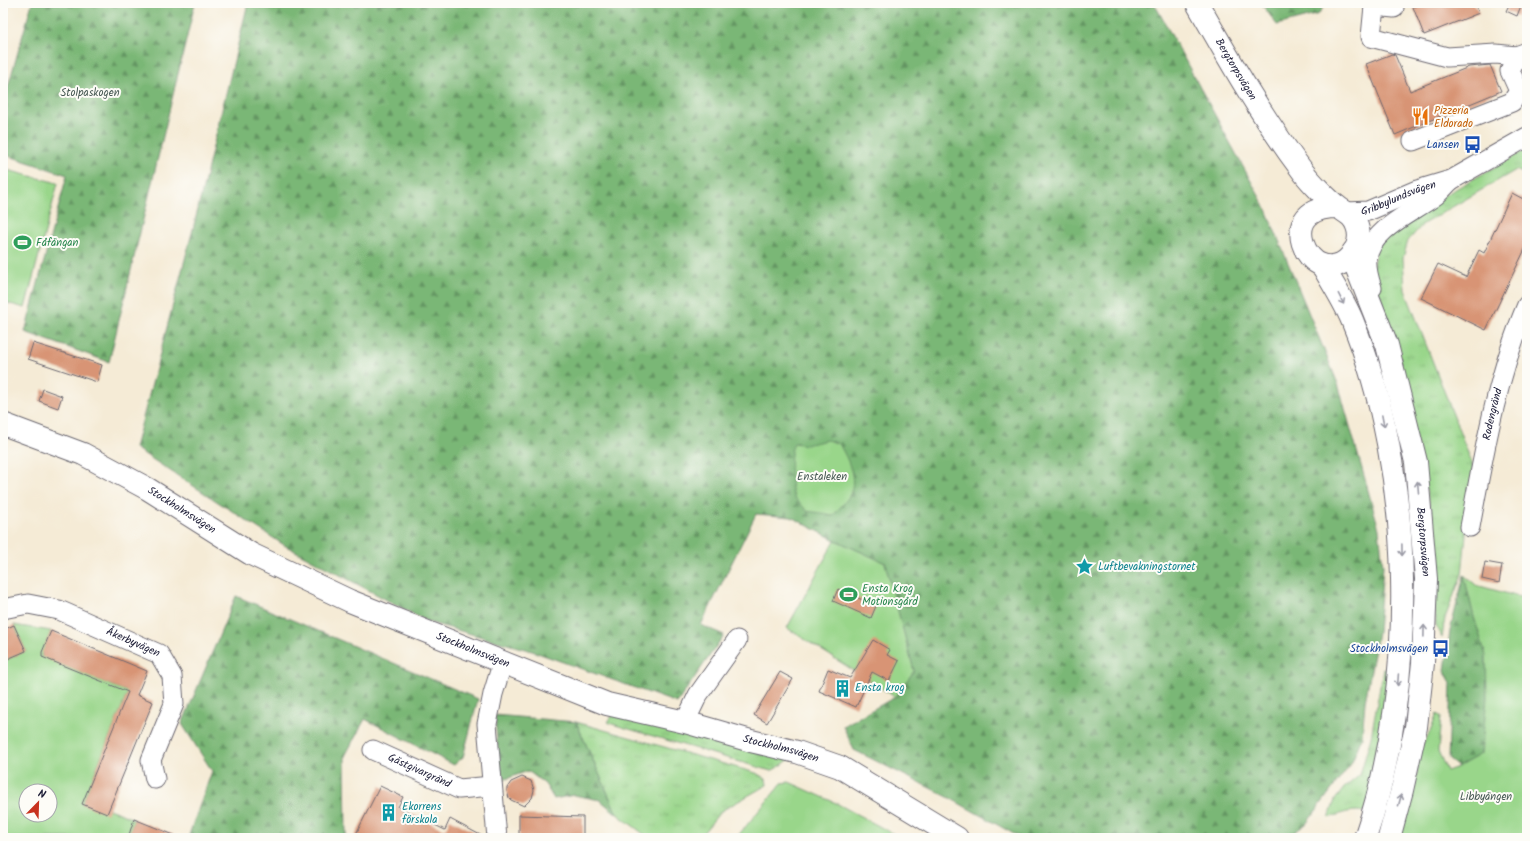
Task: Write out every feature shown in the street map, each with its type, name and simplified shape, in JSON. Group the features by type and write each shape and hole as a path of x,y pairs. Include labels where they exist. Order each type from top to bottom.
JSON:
{"main road":[{"name":"Bergtorpsvägen","path":"1197,3 1232,66 1276,134 1305,174 1357,226 1358,236 1355,248 1357,269 1387,345 1416,462 1426,579 1423,663 1416,727 1390,838"},
{"name":"Bergtorpsvägen","path":"1276,134 1305,198 1308,215 1301,233 1303,245 1313,260 1322,265 1352,320 1377,391 1392,467 1402,546 1401,627 1397,695 1386,761 1371,820 1364,838"},
{"path":"1308,215 1327,207 1342,210"},
{"path":"1322,265 1334,266 1344,262 1355,248"},
{"name":"Stockholmsvägen","path":"3,424 83,454 148,489 258,557 350,601 503,661 607,704 685,722 751,741 797,752 840,767 957,838"}],"street":[{"path":"1394,8 1374,6 1371,37 1447,57 1521,54"},
{"path":"1413,141 1512,102 1520,91 1510,71 1521,54"},
{"name":"Gribbylundsvägen","path":"1355,248 1370,226 1527,137"},
{"path":"1387,345 1366,260 1371,246 1378,236 1410,210 1435,196 1450,180"},
{"name":"Gribbylundsvägen","path":"1342,210 1368,211 1417,190 1450,180"},
{"name":"Rodengränd","path":"1470,527 1493,412 1515,332 1527,305"},
{"name":"Åkerbyvägen","path":"3,608 28,604 59,610 159,654 172,676 174,704 151,760 155,779"},
{"path":"685,722 698,695 737,640"},
{"path":"497,838 487,724 493,694 503,661"},
{"name":"Gästgivargränd","path":"373,750 459,789 492,786"}],"green space":[{"name":"Stolpaskogen","path":"32,3 195,3 109,362 25,332 67,175 3,154 3,104"},
{"path":"248,3 1154,3 1265,207 1338,384 1379,529 1383,566 1378,633 1365,702 1362,737 1351,764 1306,824 1286,838 1021,838 946,796 854,750 843,726 895,697 914,671 885,563 835,540 791,517 756,514 701,625 724,635 677,703 532,651 428,622 284,545 135,448 193,229"},
{"path":"1261,3 1326,3 1319,14 1277,25"},
{"path":"1527,149 1527,175 1516,170 1423,224 1408,241 1403,258 1405,290 1473,466 1462,574 1445,618 1442,638 1436,626 1429,503 1397,351 1372,269 1377,246 1427,205"},
{"name":"Fåfängan","path":"3,169 58,183 25,308 3,302"},
{"name":"Enstaleken","path":"827,440 839,444 849,463 852,477 851,491 848,498 834,515 807,511 794,496 791,483 791,453 794,443 806,445"},
{"name":"Ensta Krog Motionsgård","path":"835,540 885,563 914,671 895,697 787,628"},
{"path":"1464,575 1474,617 1486,655 1487,698 1481,754 1458,767 1448,759 1451,683 1445,671 1450,631"},
{"name":"Libbyängen","path":"1464,575 1476,585 1527,599 1527,838 1400,838 1415,785 1421,747 1430,732 1437,714 1441,717 1438,751 1447,771 1458,767 1481,754 1487,698 1486,655 1474,617"},
{"path":"236,596 478,699 463,757 454,765 365,719 345,756 346,838 188,838 212,771 182,724"},
{"path":"14,625 51,631 41,656 128,692 82,804 109,809 134,819 128,838 3,838 3,661 26,651"},
{"path":"1383,669 1392,671 1374,785 1364,812 1350,812 1329,818 1335,800 1344,788 1360,775 1371,737"},
{"path":"614,713 791,758 771,771 612,724 608,722"},
{"path":"495,715 576,722 617,814 600,800 574,795 554,799 545,784 528,771 500,781"},
{"path":"576,722 756,773 766,779 767,785 721,811 699,838 649,838 617,814"},
{"path":"789,782 836,803 901,838 736,838 782,783"}],"building":[{"path":"1424,3 1474,3 1479,13 1424,35 1413,7"},
{"path":"1510,3 1522,3 1517,16 1506,11"},
{"path":"1392,54 1395,55 1410,91 1469,67 1490,65 1501,91 1395,135 1366,64"},
{"path":"1512,193 1527,201 1527,245 1486,330 1421,298 1438,264 1466,277 1479,250 1484,253"},
{"path":"33,343 102,365 97,382 28,359"},
{"path":"43,389 62,396 58,408 39,401"},
{"path":"1485,562 1502,565 1499,583 1482,579"},
{"path":"838,589 876,606 871,618 833,601"},
{"path":"14,625 26,651 3,661 3,630"},
{"path":"51,631 147,671 137,695 153,702 107,814 82,804 128,692 42,657 42,652"},
{"path":"873,640 890,650 887,655 899,661 889,681 872,672 856,707 819,691 828,669 850,678"},
{"path":"780,672 793,679 767,723 754,715"},
{"path":"522,777 531,781 534,790 532,798 524,806 511,800 507,791 507,788 511,782"},
{"name":"Ekorrens förskola","path":"380,786 403,797 398,807 445,830 450,819 486,838 354,838"},
{"path":"519,815 583,817 583,838 519,838"},
{"path":"134,819 179,837 179,838 128,838"}],"place":[{"name":"Pizzeria Eldorado","path":"1421,117"},
{"name":"Lansen","path":"1472,145"},
{"name":"Fåfängan","path":"23,243"},
{"name":"Luftbevakningstornet","path":"1085,567"},
{"name":"Ensta Krog Motionsgård","path":"849,595"},
{"name":"Stockholmsvägen","path":"1441,649"},
{"name":"Ensta krog","path":"842,688"},
{"name":"Ekorrens förskola","path":"389,813"}]}
